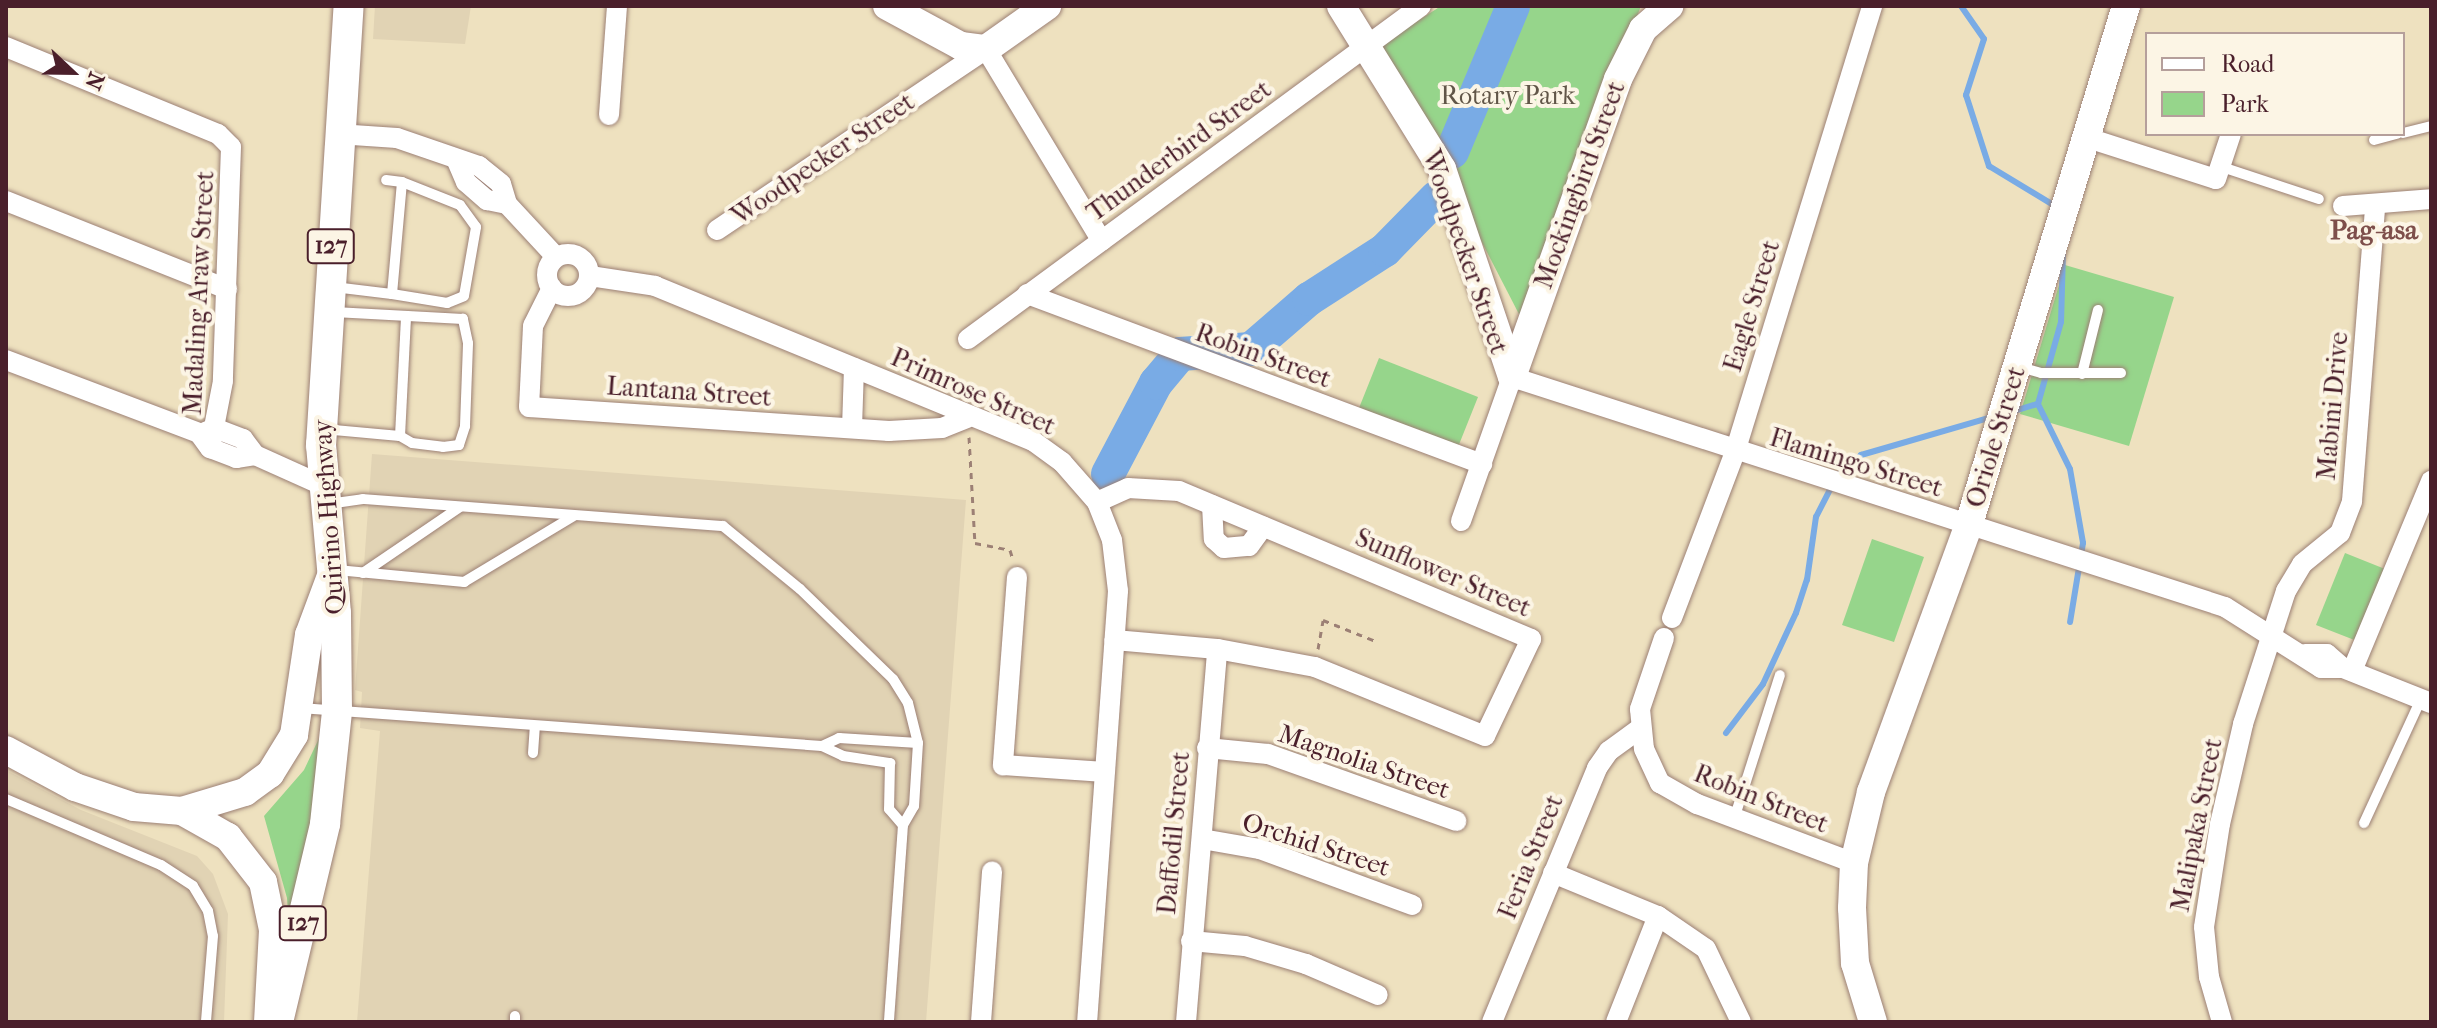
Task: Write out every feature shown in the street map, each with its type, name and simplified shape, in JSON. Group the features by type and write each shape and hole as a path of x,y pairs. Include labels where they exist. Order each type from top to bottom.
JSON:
{"main road":[{"name":"Quirino Highway","path":"278,1022 325,824 337,711 333,570 322,429 338,134 349,6"}],"street":[{"path":"609,115 617,6"},
{"name":"Woodpecker Street","path":"717,230 1047,6"},
{"name":"Woodpecker Street","path":"1341,6 1369,56 1442,169 1512,377"},
{"name":"Thunderbird Street","path":"968,339 1102,241 1369,56 1421,6"},
{"name":"Mockingbird Street","path":"1512,377 1618,79 1643,29 1669,6"},
{"name":"Eagle Street","path":"1672,618 1735,452 1872,6"},
{"name":"Oriole Street","path":"1873,1022 1855,963 1854,863 1871,792 1969,524 2126,6"},
{"path":"904,10 961,46 986,49 1102,241"},
{"name":"Madaling Araw Street","path":"6,47 218,134 231,147 227,289 209,437"},
{"path":"338,134 397,138 479,166 501,184 507,204 556,257"},
{"path":"2088,138 2216,179 2230,136"},
{"path":"2343,206 2375,206 2431,199"},
{"path":"6,201 227,289"},
{"name":"Mabini Drive","path":"2270,639 2293,576 2340,533 2352,501 2375,206"},
{"path":"565,253 583,258 590,276 575,295 552,288 547,272 556,257 565,253"},
{"name":"Primrose Street","path":"590,276 655,286 967,418 1033,441 1062,462 1097,502 1112,540 1118,591 1087,1022"},
{"name":"Lantana Street","path":"552,288 533,326 529,407 852,428 942,428 967,418"},
{"name":"Robin Street","path":"1027,294 1185,356 1482,464"},
{"path":"6,360 209,437 236,458 255,455 325,495"},
{"path":"852,428 854,368"},
{"path":"1461,521 1512,377"},
{"name":"Flamingo Street","path":"1512,377 1735,452 2225,607 2270,639 2305,654 2321,668 2348,669 2428,699"},
{"path":"2348,669 2431,481"},
{"name":"Sunflower Street","path":"1097,502 1128,488 1152,485 1212,505 1531,639 1485,736 1315,667 1217,649 1114,640"},
{"path":"1212,505 1214,539 1224,548 1249,546 1263,527"},
{"path":"182,811 245,792 270,774 289,749 300,708 309,635 333,570"},
{"path":"1017,577 1003,765 1105,772"},
{"path":"1641,728 1643,692 1664,638"},
{"name":"Malipaka Street","path":"2222,1022 2209,977 2204,927 2230,774 2270,639"},
{"name":"Daffodil Street","path":"1186,1022 1217,649"},
{"name":"Robin Street","path":"1641,728 1651,768 1660,783 1734,819 1854,863"},
{"name":"Feria Street","path":"1492,1022 1597,768 1609,751 1641,728"},
{"name":"Magnolia Street","path":"1207,748 1268,754 1456,821"},
{"path":"6,750 108,800 182,811 228,837 263,882 273,930 268,1022"},
{"name":"Orchid Street","path":"1202,839 1275,854 1412,905"},
{"path":"981,1022 992,871"},
{"path":"1553,873 1658,916 1706,949 1741,1022"},
{"path":"1616,1022 1658,916"},
{"path":"1191,941 1245,946 1306,964 1378,995"}],"lane":[{"path":"2405,132 2431,126"},
{"path":"2374,140 2389,136"},
{"path":"2222,167 2319,199"},
{"path":"328,299 392,294 447,303 464,296 476,227 460,205 402,182 386,180"},
{"path":"392,294 402,182"},
{"path":"322,429 400,436 412,443 459,445 465,426 467,324 406,316 328,299"},
{"path":"2082,374 2098,310"},
{"path":"400,436 406,316"},
{"path":"2019,366 2041,373 2121,373"},
{"path":"325,495 723,526 800,589 893,679 908,703 918,743 914,806 903,825 889,1022"},
{"path":"363,573 460,506"},
{"path":"333,570 464,582 575,515"},
{"path":"1734,819 1780,675"},
{"path":"2364,823 2399,738 2428,699"},
{"path":"300,708 822,746 843,756 890,763 889,809 903,825"},
{"path":"533,753 535,726"},
{"path":"822,746 839,738 918,743"},
{"path":"6,799 161,865 193,886 208,911 213,936 206,1022"}],"path":[{"path":"967,418 975,543 1010,550 1017,577"},
{"path":"1315,667 1323,620 1378,642"}],"shaded area":[{"path":"375,6 471,6 465,44 373,39"},
{"path":"372,454 966,500 926,1022 357,1022 380,731 360,728 362,692 355,690"},
{"path":"6,770 81,810 197,856 213,874 228,914 224,1022 6,1022"}],"green space":[{"name":"Rotary Park","path":"1441,6 1641,6 1521,318 1380,45"},
{"path":"2065,265 2174,297 2129,446 2020,414"},
{"path":"1379,358 1478,397 1458,447 1359,408"},
{"path":"1872,539 1924,557 1894,642 1842,625"},
{"path":"2345,553 2390,571 2362,643 2316,625"},
{"path":"322,732 318,826 289,924 287,898 264,816 304,770"}],"waterway":[{"path":"1452,152 1513,6"},
{"path":"1961,6 1984,39 1966,95 1989,166 2055,206"},
{"path":"1108,474 1156,383 1180,354 1251,349 1309,299 1385,250 1436,198"},
{"path":"2063,252 2061,322 2038,404 2070,469 2083,543 2070,622"},
{"path":"2011,412 2038,404"},
{"path":"1837,476 1861,455 1992,417"},
{"path":"1726,733 1763,684 1796,613 1807,580 1816,517 1832,486"}],"district":[{"name":"Pag-asa","path":"2374,230"}]}
